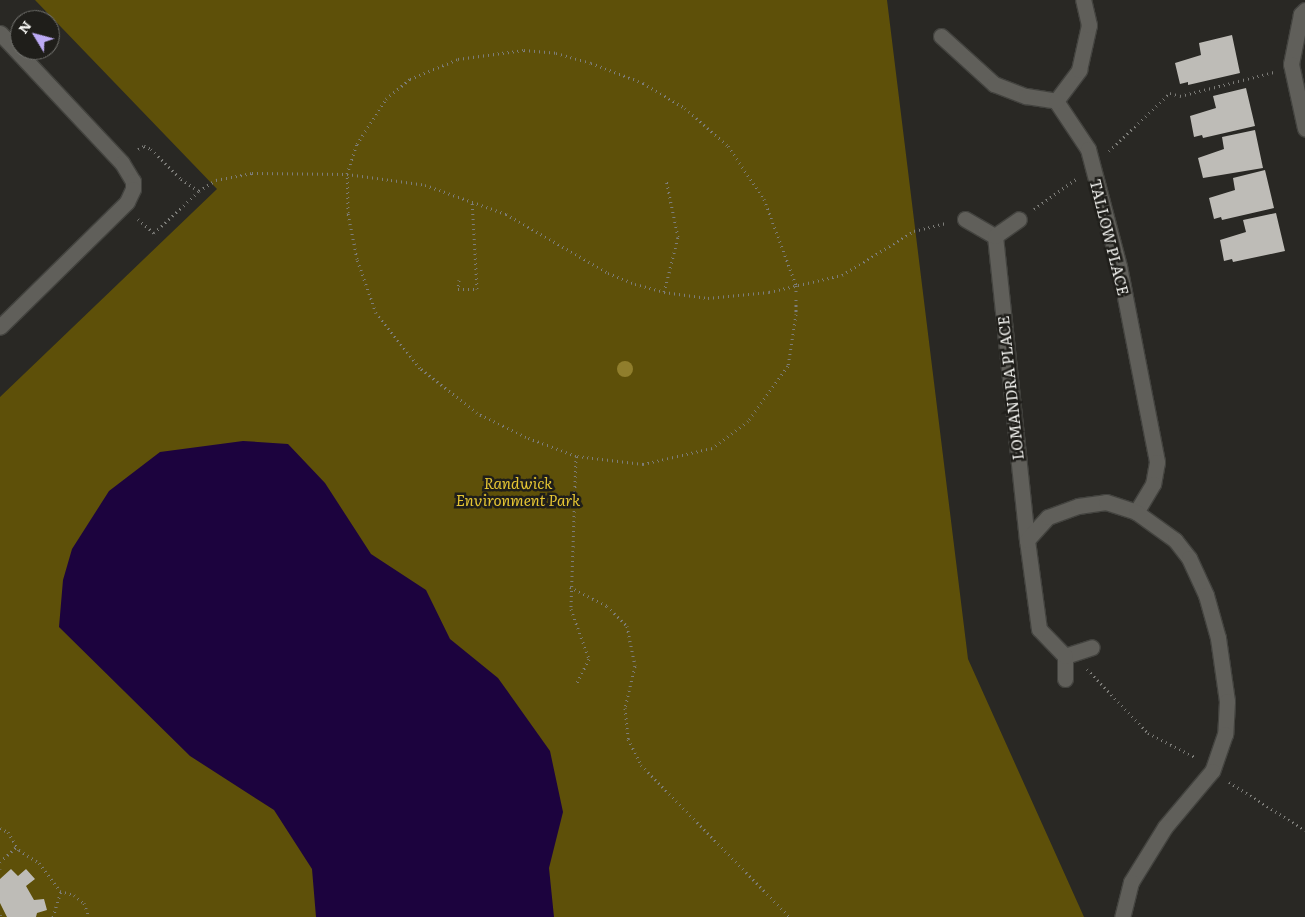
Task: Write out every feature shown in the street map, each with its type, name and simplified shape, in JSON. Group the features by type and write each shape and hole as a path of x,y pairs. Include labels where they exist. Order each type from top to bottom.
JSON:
{"street":[{"path":"941,36 994,84 1026,96 1056,100 1079,70 1088,26 1082,0"},
{"path":"1305,10 1301,14 1292,68 1305,128"},
{"path":"0,33 122,163 133,181 133,189 126,202 0,326"},
{"name":"TALLOW PLACE","path":"1056,100 1088,149 1119,266 1157,462 1152,484 1136,512"},
{"path":"965,219 996,236 1019,219"},
{"name":"LOMANDRA PLACE","path":"996,236 1039,629 1069,655"},
{"path":"1028,540 1048,517 1078,506 1106,502 1136,512 1175,540 1189,558 1206,595 1218,638 1227,701 1225,734 1212,771 1165,827 1130,882 1122,917"},
{"path":"1064,679 1069,655 1092,647"}],"path":[{"path":"524,50 556,53 643,83 685,108 728,146 764,199 796,285 796,314 788,366 748,421 712,448 643,464 576,456 526,437 477,412 420,368 376,313 357,259 348,212 347,174 357,144 386,99 410,78 458,59 490,53 524,50"},
{"path":"1019,219 1093,168 1170,93 1180,96 1292,68"},
{"path":"136,150 144,146 151,149 181,179 199,191"},
{"path":"137,218 154,233 199,191 216,180 252,173 347,174 425,186 472,200 527,223 608,273 664,292 708,298 740,296 842,275 914,231 965,219"},
{"path":"664,292 678,237 666,179"},
{"path":"459,280 458,289 477,289 472,200"},
{"path":"576,456 570,587 571,608 589,659 576,685"},
{"path":"570,587 607,606 627,626 635,666 625,708 628,739 641,765 790,917"},
{"path":"1069,655 1148,733 1196,758"},
{"path":"1212,771 1305,830"},
{"path":"0,828 8,832 17,846 39,863 61,891 74,894 84,903 88,917"},
{"path":"0,862 17,846"},
{"path":"53,917 61,891"}],"green space":[{"name":"Randwick Environment Park","path":"35,0 887,0 968,659 1084,917 0,917 0,397 217,189 60,26 60,10 45,10"}],"shaded area":[{"path":"243,441 288,444 325,483 371,554 426,590 450,639 498,678 550,751 563,812 549,868 554,917 316,917 312,869 274,810 190,756 59,627 63,580 72,549 109,491 160,452"}],"building":[{"path":"1232,35 1240,73 1188,85 1188,82 1180,84 1175,63 1201,55 1199,43"},
{"path":"1246,88 1255,126 1203,138 1202,135 1194,137 1190,116 1216,108 1213,96"},
{"path":"1255,130 1263,168 1203,178 1198,158 1224,149 1222,137"},
{"path":"1265,170 1274,208 1222,220 1221,217 1214,219 1209,198 1235,190 1233,178"},
{"path":"1276,213 1285,251 1233,262 1232,259 1224,261 1220,240 1246,232 1243,220"},
{"path":"11,869 18,876 26,869 35,879 26,886 34,900 44,899 47,910 37,913 36,917 7,917 0,903 0,879"}]}
